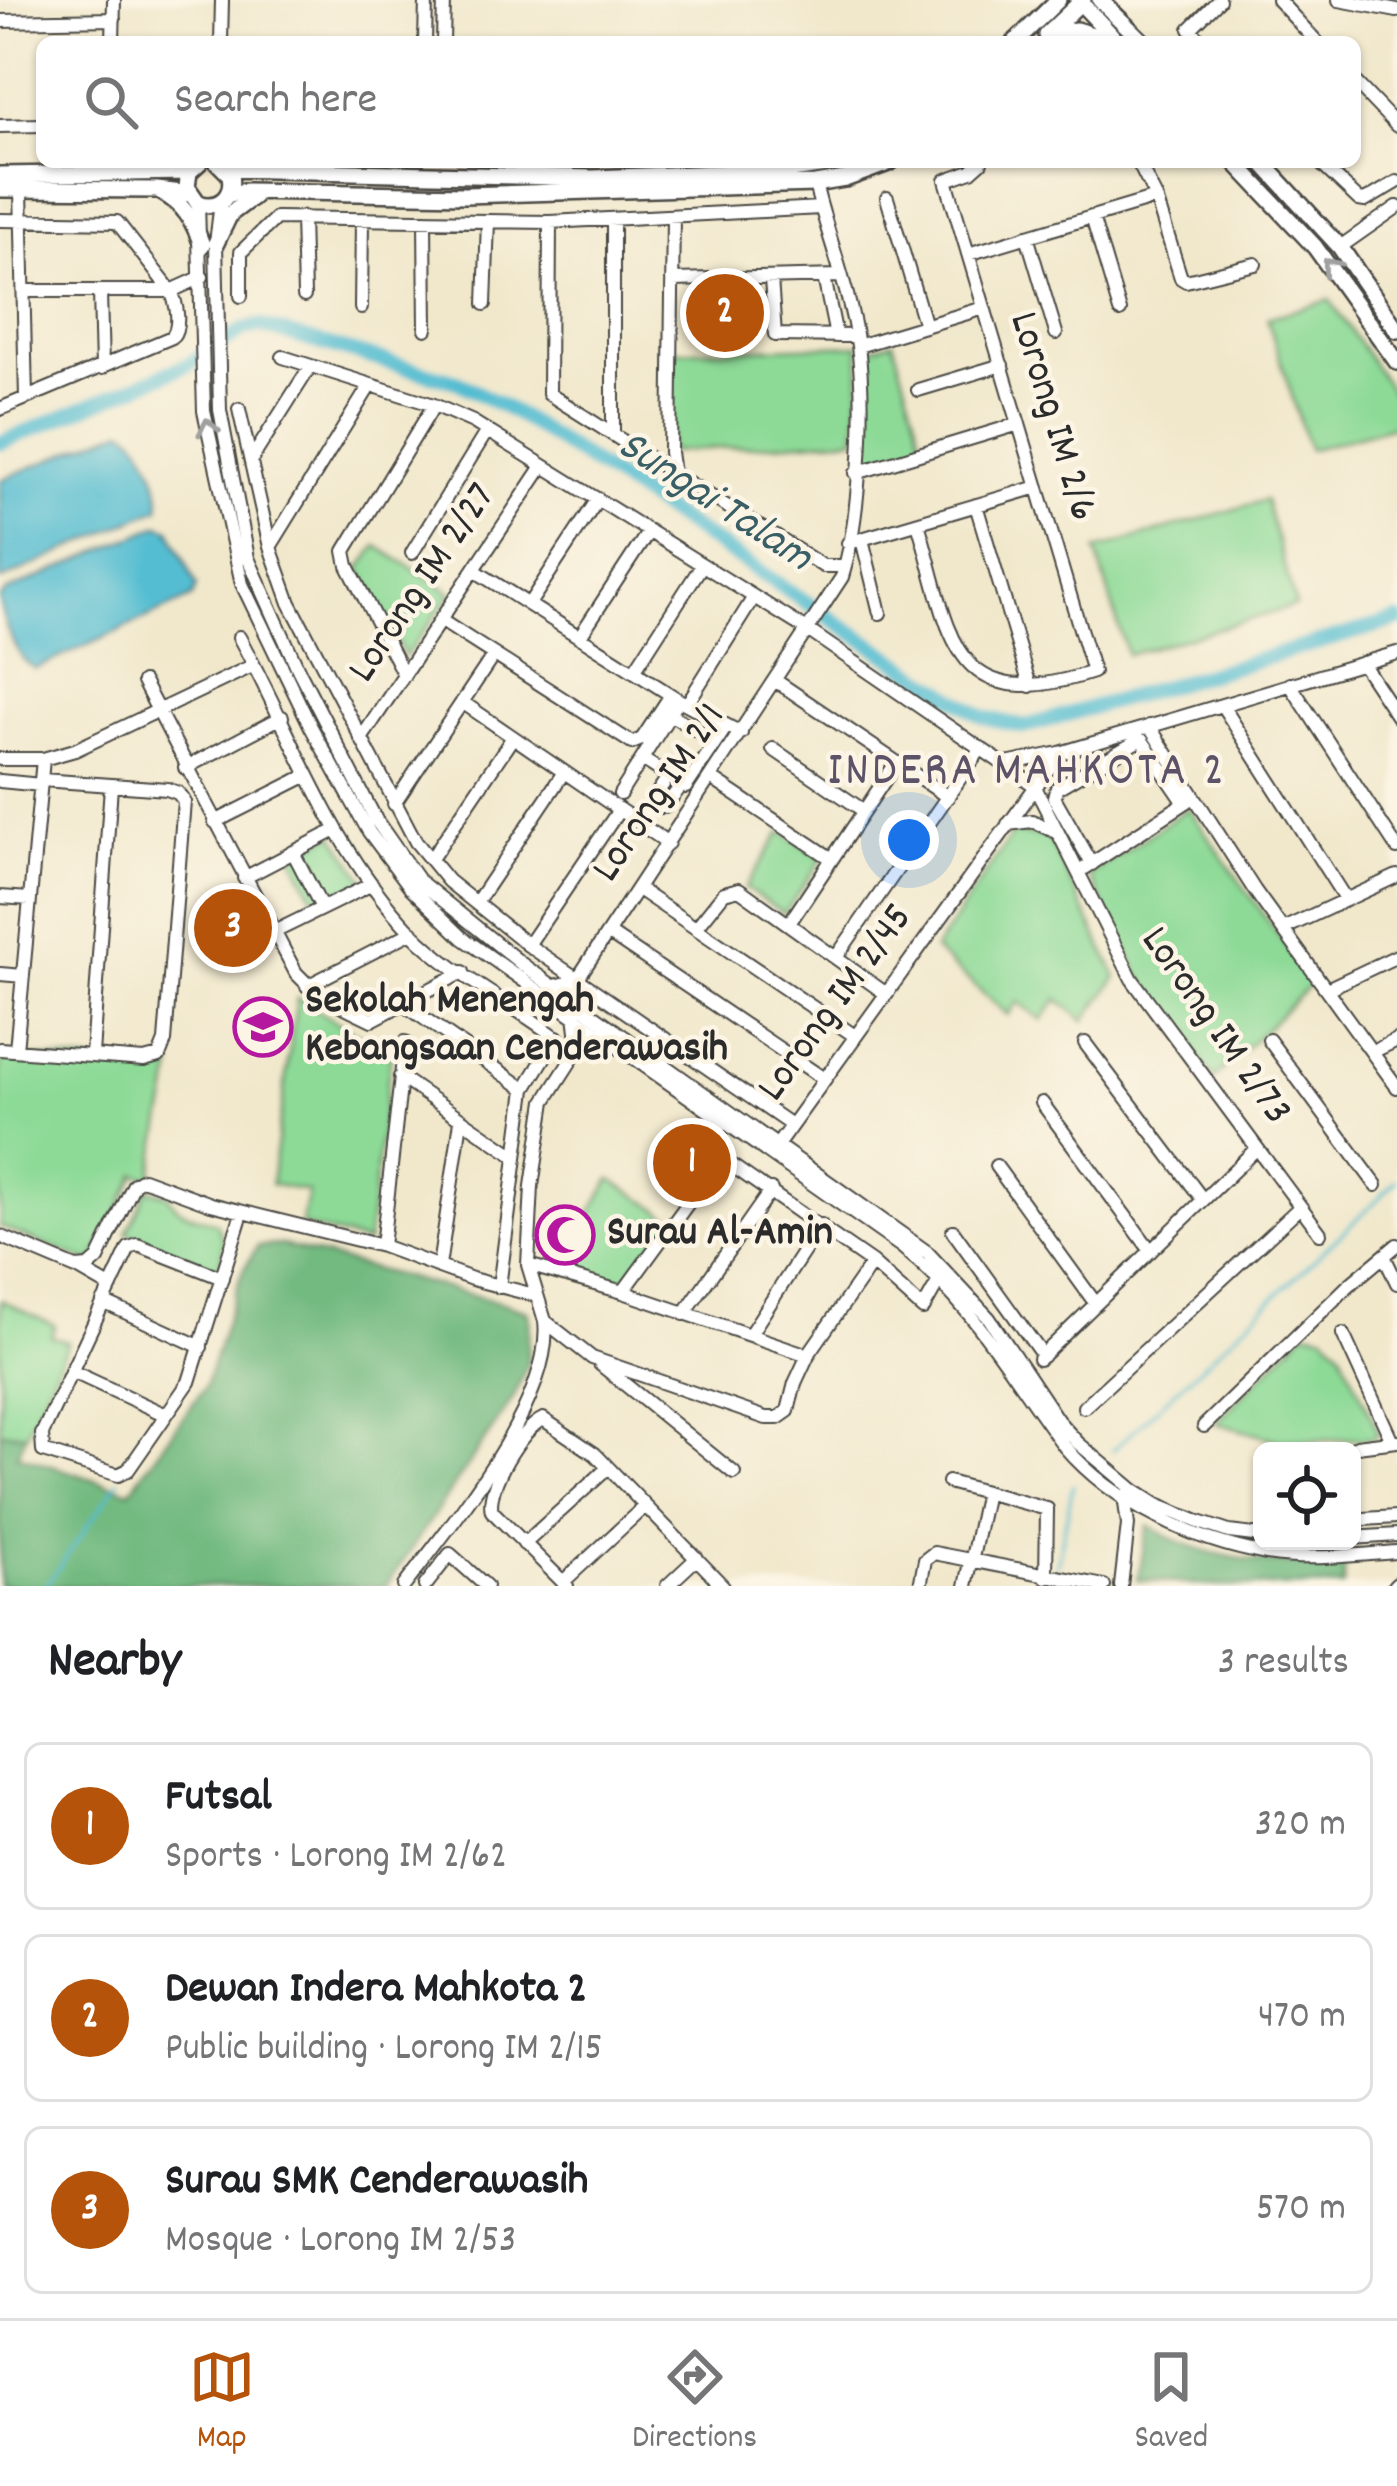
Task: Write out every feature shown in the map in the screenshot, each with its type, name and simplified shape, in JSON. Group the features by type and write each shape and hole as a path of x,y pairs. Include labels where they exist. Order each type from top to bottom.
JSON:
{"main road":[{"path":"1039,34 1041,0"},
{"path":"1039,34 1058,0"},
{"path":"1100,0 1137,36"},
{"path":"1039,34 1080,1 1111,36"},
{"path":"1039,34 1076,30 1096,36"},
{"path":"0,175 171,168"},
{"path":"194,198 195,168"},
{"path":"223,168 232,182 225,198"},
{"path":"257,168 414,177 670,175 804,168"},
{"path":"414,177 424,168"},
{"path":"458,168 472,177"},
{"path":"0,189 157,190 194,198 269,192 465,195 814,184 875,168"},
{"path":"1241,168 1316,248 1397,362"},
{"path":"1268,168 1340,247 1397,330"},
{"path":"157,190 182,205 209,244 241,202 269,192"}],"street":[{"path":"113,36 114,0"},
{"path":"221,36 222,0"},
{"path":"424,36 426,0"},
{"path":"443,36 444,0"},
{"path":"1197,36 1190,29 1219,0"},
{"path":"1278,0 1311,36"},
{"path":"1339,0 1389,7"},
{"path":"0,21 114,20"},
{"path":"1361,88 1397,126"},
{"path":"0,125 36,125"},
{"name":"Lorong IM 2/6","path":"974,168 946,180 1094,672 1030,686"},
{"path":"1141,168 1156,198 1177,272 1186,281 1255,264"},
{"path":"1325,168 1359,200 1397,182"},
{"path":"814,184 857,341 861,387 855,541 880,613"},
{"path":"21,190 26,398"},
{"path":"194,198 209,244 220,410 248,558 388,841 418,880 468,933 900,1230 950,1271 1078,1443 1146,1498 1212,1526 1253,1534"},
{"path":"225,198 202,277 202,374 204,412 238,571 311,727 391,863 434,912 554,986 617,1047 902,1247 940,1279 973,1315 1079,1463 1150,1514 1197,1534 1268,1554 1321,1557 1397,1552"},
{"path":"887,198 925,326"},
{"path":"968,254 1156,198"},
{"path":"1340,247 1397,207"},
{"path":"241,296 241,252 272,220 550,222 821,208"},
{"path":"302,217 304,296"},
{"path":"673,217 673,473"},
{"path":"1092,217 1120,311"},
{"path":"613,218 613,434"},
{"path":"361,308 362,219"},
{"path":"0,220 113,220 176,302 175,334 0,409"},
{"path":"425,220 426,329"},
{"path":"485,304 488,221"},
{"path":"550,222 547,387 551,396 823,566 845,566 855,541"},
{"path":"1027,236 1056,333"},
{"path":"672,280 839,276"},
{"path":"25,291 171,291 202,277"},
{"path":"824,277 836,336"},
{"path":"771,279 775,335 857,341 984,308"},
{"path":"100,293 102,368"},
{"path":"284,357 434,404 488,431 811,628 1034,785"},
{"path":"918,390 1002,365"},
{"path":"251,460 310,367"},
{"path":"270,547 369,387"},
{"path":"404,675 348,566 345,551 434,404"},
{"path":"239,409 270,547 290,603 394,804 430,859 448,881 528,945 791,1125"},
{"path":"856,473 1019,424"},
{"path":"412,553 488,431"},
{"name":"Lorong IM 2/27","path":"361,739 543,466"},
{"path":"855,541 1038,487"},
{"path":"529,604 598,500"},
{"path":"918,523 960,656 995,682 1030,686 976,505"},
{"path":"580,636 649,531"},
{"path":"634,671 702,565"},
{"name":"Lorong IM 2/1","path":"577,980 811,628 845,566"},
{"path":"474,570 679,700 741,733"},
{"path":"620,794 679,700 754,597"},
{"path":"440,620 632,743 642,739 679,700"},
{"path":"239,637 306,776 372,884 412,932 577,1050"},
{"path":"1006,764 1060,753 1397,653"},
{"path":"394,804 493,656"},
{"path":"1362,663 1397,716"},
{"path":"0,759 43,759 75,750 253,666"},
{"path":"776,681 948,797"},
{"path":"143,682 272,933 307,986 367,1020 463,972"},
{"path":"1290,684 1397,848"},
{"path":"185,768 280,718 291,706 293,690"},
{"path":"462,702 668,843"},
{"path":"1222,705 1346,900"},
{"path":"670,714 716,742"},
{"path":"280,718 311,727"},
{"path":"1149,726 1190,800"},
{"path":"642,759 686,787 726,727"},
{"path":"430,859 513,737"},
{"path":"1190,800 1086,868 1054,796 1057,788 1141,740 1190,800 1397,1087"},
{"path":"836,956 981,748"},
{"path":"772,749 864,811"},
{"name":"Lorong IM 2/45","path":"769,1156 1060,753"},
{"path":"16,1050 43,759"},
{"path":"790,922 896,763"},
{"path":"1006,764 1018,791 1017,811"},
{"path":"476,903 564,772"},
{"path":"215,822 306,776"},
{"path":"638,822 668,777"},
{"path":"711,778 832,860"},
{"path":"0,781 173,790 182,796 185,807 165,1041 159,1056 0,1049"},
{"name":"Lorong IM 2/73","path":"1034,785 1060,835 1086,868 1132,979 1320,1234"},
{"path":"92,1054 111,786"},
{"path":"648,807 665,807 681,786"},
{"path":"528,945 619,810"},
{"path":"1008,824 1041,823 1060,835"},
{"path":"244,878 336,830"},
{"path":"293,852 322,908"},
{"path":"1283,929 1397,876"},
{"path":"272,933 372,884"},
{"path":"638,889 855,1036"},
{"path":"696,928 724,893 740,889 885,993"},
{"path":"0,897 29,899"},
{"path":"307,986 412,932"},
{"path":"608,933 824,1079"},
{"path":"1327,989 1397,956"},
{"path":"0,974 23,976"},
{"path":"554,986 577,980"},
{"path":"404,1586 439,1541 529,1402 544,1355 544,1321 528,1265 532,1186 545,1101 577,1050 581,1012 577,980"},
{"path":"405,1005 525,1089"},
{"path":"499,1287 525,1089 557,1037"},
{"path":"1269,1040 1376,1185"},
{"path":"1372,1052 1397,1040"},
{"path":"382,1246 405,1042"},
{"path":"577,1050 596,1042 617,1047"},
{"path":"1085,1043 1203,1200"},
{"path":"400,1077 515,1156"},
{"path":"1042,1103 1150,1251"},
{"path":"439,1267 461,1121"},
{"path":"1036,1388 1041,1357 1257,1148"},
{"path":"623,1292 721,1157 872,1263 923,1309 940,1279"},
{"path":"996,1166 1096,1304"},
{"path":"76,1268 89,1267 98,1259 139,1179 269,1221 382,1246 534,1295"},
{"path":"684,1314 770,1190"},
{"path":"212,1204 227,1220 234,1238"},
{"path":"1084,1407 1300,1207"},
{"path":"224,1271 138,1246 127,1250 40,1447 46,1453 121,1474 189,1382 201,1347 242,1213"},
{"path":"224,1271 240,1234 269,1221"},
{"path":"750,1334 821,1225"},
{"path":"953,1232 1041,1357"},
{"path":"0,1236 110,1287"},
{"path":"1204,1426 1397,1245"},
{"path":"1384,1256 1397,1283"},
{"path":"592,1358 766,1418 778,1418 788,1411 808,1355 872,1263"},
{"path":"528,1265 808,1355"},
{"path":"104,1302 201,1347"},
{"path":"544,1321 734,1473"},
{"path":"1343,1334 1394,1441 1361,1445"},
{"path":"1016,1358 1041,1357"},
{"path":"71,1371 166,1415"},
{"path":"644,1506 565,1584 489,1503 493,1486 538,1420 549,1420 595,1454 723,1586"},
{"path":"524,1544 608,1468"},
{"path":"948,1482 1047,1509 1053,1580"},
{"path":"966,1586 986,1492"},
{"path":"1121,1586 1128,1525 1124,1496"},
{"path":"1128,1525 1150,1514"},
{"path":"1363,1519 1397,1517"},
{"path":"1361,1537 1397,1535"},
{"path":"920,1586 925,1560 934,1553 1053,1580 1104,1586"},
{"path":"425,1586 450,1554 486,1586"},
{"path":"667,1586 697,1558"}],"green space":[{"path":"1330,300 1397,400 1397,425 1309,450 1267,318"},
{"path":"893,341 924,447 865,462 869,349"},
{"path":"859,345 855,438 670,452 671,351"},
{"path":"1265,500 1296,606 1127,655 1096,550"},
{"path":"377,546 452,593 405,657 360,569"},
{"path":"1188,808 1312,983 1214,1079 1139,975 1089,876"},
{"path":"781,832 823,858 784,914 745,888"},
{"path":"1013,833 1048,837 1117,977 1085,1021 1058,999 1042,1020 1018,1002 1008,1015 934,950"},
{"path":"334,834 367,883 317,903 292,855"},
{"path":"297,998 391,1054 367,1243 301,1225 308,1192 271,1184"},
{"path":"0,1055 173,1068 151,1178 136,1174 92,1263 0,1227"},
{"path":"611,1179 674,1219 623,1288 569,1270 570,1258 582,1257 584,1224"},
{"path":"147,1189 168,1195 182,1210 216,1223 224,1242 219,1270 127,1233"},
{"path":"282,1245 502,1303 527,1311 530,1319 527,1365 514,1397 386,1586 0,1586 0,1432 26,1434 17,1455 130,1491 205,1387 242,1272 258,1246"},
{"path":"1,1300 55,1326 51,1336 68,1342 26,1434 0,1432"},
{"path":"1305,1331 1325,1334 1341,1351 1379,1433 1373,1438 1283,1442 1216,1423"},
{"path":"1148,1526 1218,1554 1268,1562 1344,1565 1344,1586 1138,1580"}],"water":[{"path":"124,429 139,442 151,464 159,508 0,581 0,480"},
{"path":"160,525 170,529 197,586 193,597 35,669 28,664 11,638 0,598"}],"waterway":[{"name":"Sungai Talam","path":"0,443 189,364 245,329 260,326 458,382 518,415 983,717 1024,727 1397,620"},
{"path":"1113,1450 1397,1181"},
{"path":"46,1586 119,1481"},
{"path":"1057,1566 1073,1485"}],"place":[{"name":"Dewan Indera Mahkota 2","path":"725,313"},
{"name":"Surau SMK Cenderawasih","path":"233,928"},
{"name":"Sekolah Menengah Kebangsaan Cenderawasih","path":"263,1027"},
{"name":"Futsal","path":"692,1163"},
{"name":"Surau Al-Amin","path":"565,1235"}],"district":[{"name":"INDERA MAHKOTA 2","path":"1027,773"}]}
